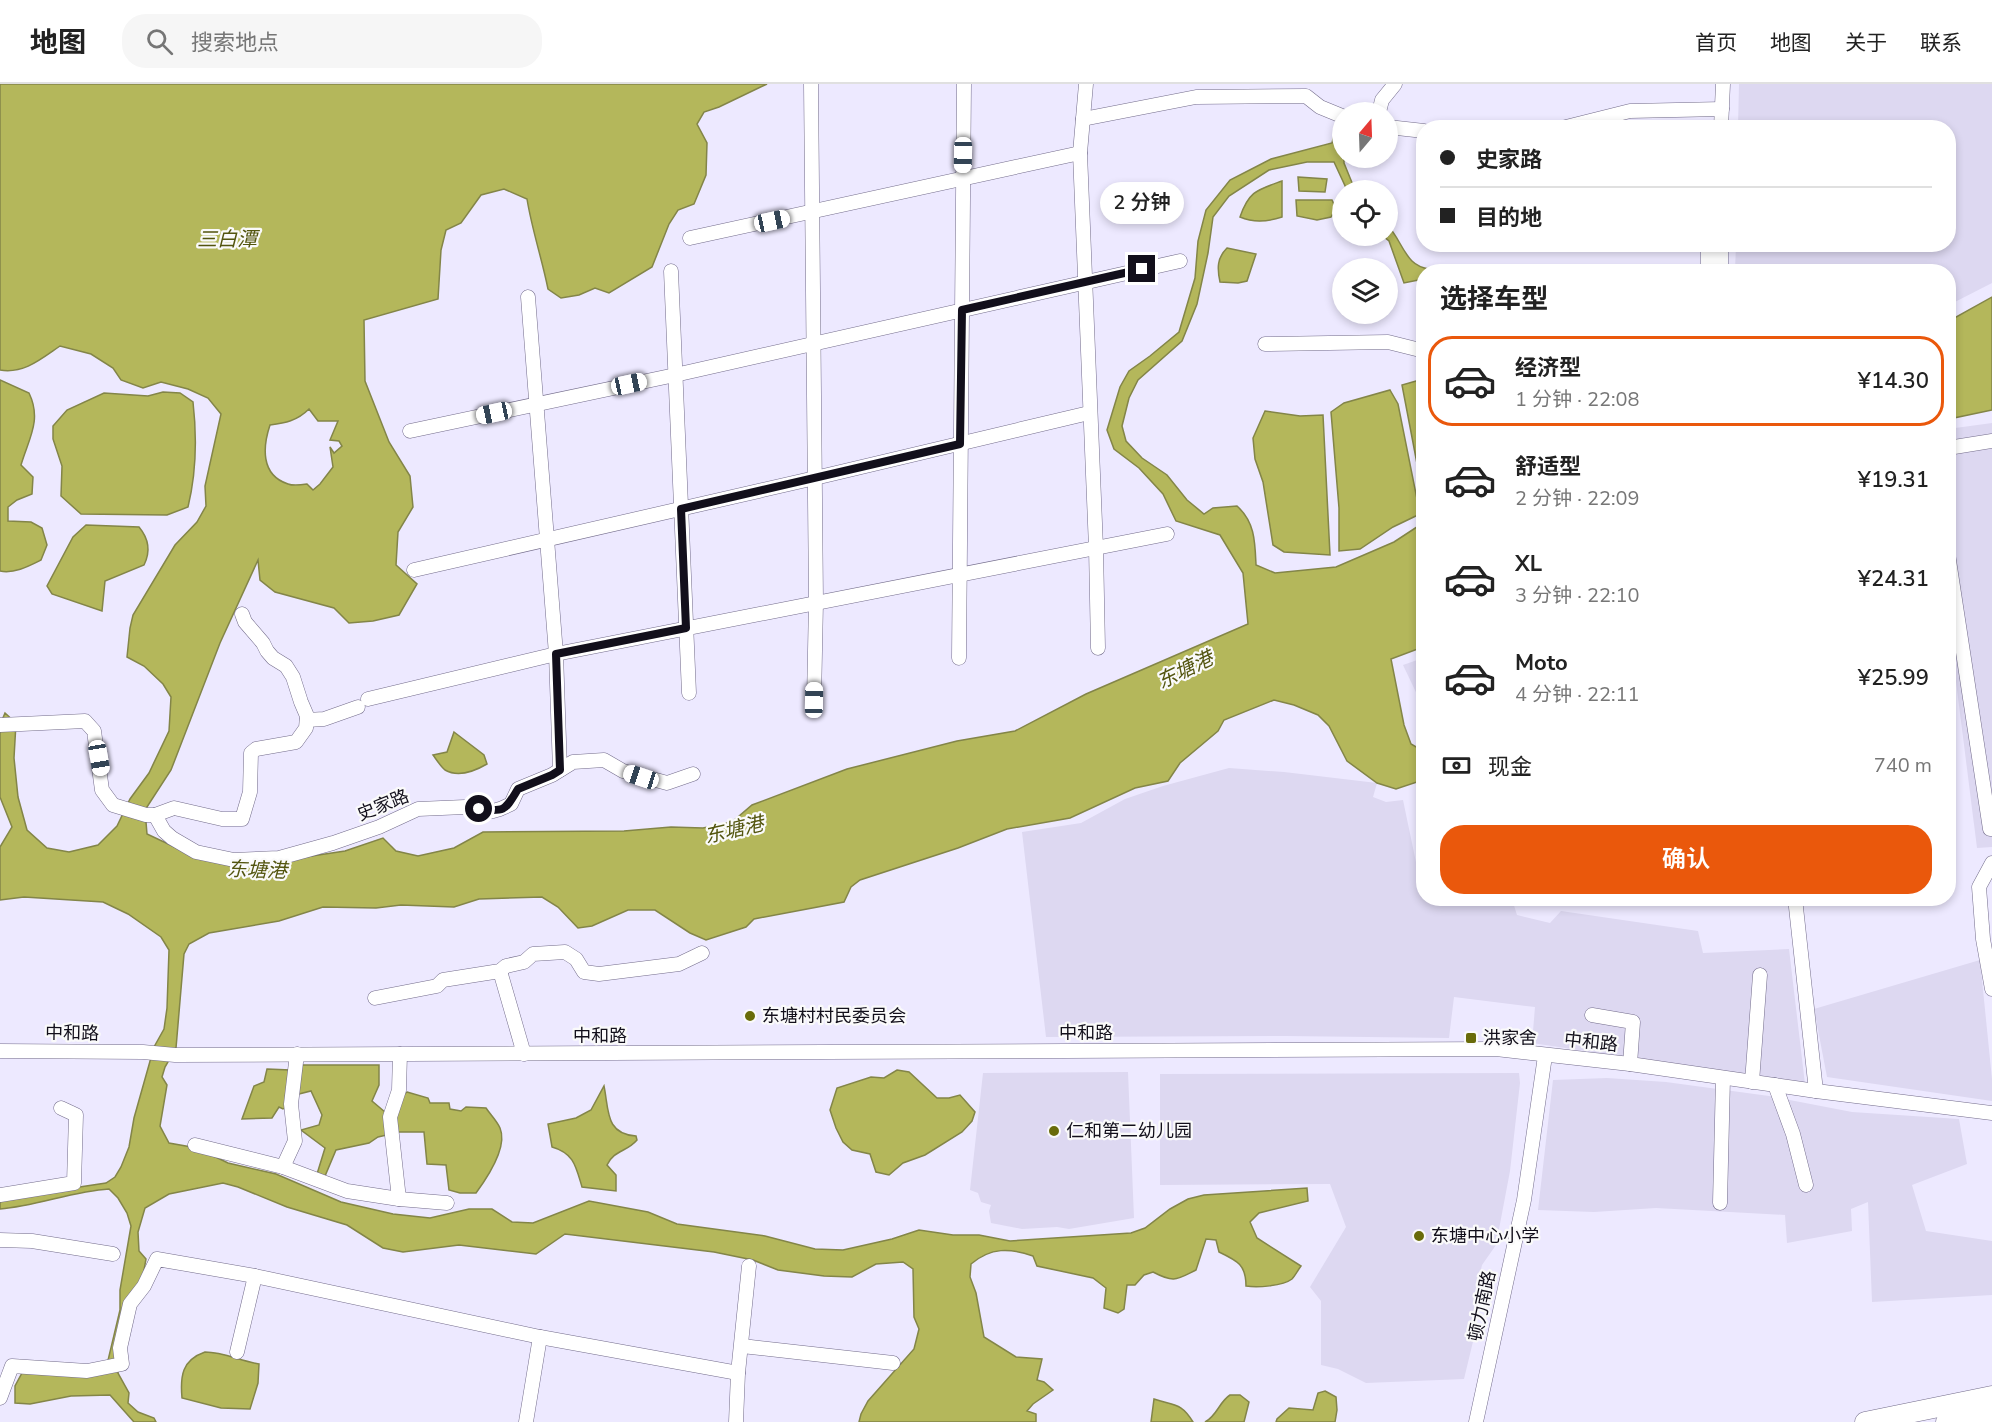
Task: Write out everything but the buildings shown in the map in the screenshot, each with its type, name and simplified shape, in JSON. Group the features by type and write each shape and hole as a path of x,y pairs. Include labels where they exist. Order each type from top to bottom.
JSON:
{"highway":[{"path":"1865,1422 1992,1396"},
{"path":"1946,1422 1992,1412"}],"street":[{"path":"812,84 816,603 814,700"},
{"path":"959,658 964,84"},
{"path":"1086,84 1080,153 1098,648"},
{"path":"1382,102 1395,84"},
{"path":"1721,120 1723,84"},
{"path":"1083,119 1196,97 1218,96 1306,96 1320,107 1332,112"},
{"path":"1594,120 1630,111 1722,109"},
{"path":"1398,128 1416,129"},
{"path":"690,238 1080,153"},
{"path":"410,431 675,375 1180,261"},
{"path":"671,272 689,693"},
{"path":"528,297 556,654 560,770"},
{"path":"1265,344 1388,342 1416,349"},
{"path":"414,570 1089,413"},
{"path":"1956,447 1992,441"},
{"path":"307,720 324,719 363,703 556,654 1167,534"},
{"path":"1956,606 1990,829 1992,829"},
{"path":"0,725 85,721 94,730 102,790 113,805 146,815 155,815 174,808 222,819 242,819 250,792 251,753 256,749 296,742 306,728 307,716 293,677 286,666 267,651 245,622 242,614"},
{"name":"史家路","path":"155,815 164,831 196,852 234,860 279,858 379,827 418,809 465,807 493,811 500,809 511,804 518,789 552,775 573,762 604,760 623,771 666,783 693,774"},
{"path":"1992,863 1979,887 1983,939 1992,989"},
{"path":"1796,906 1816,1091"},
{"path":"375,998 437,986 443,980 500,970 506,966 524,962 533,954 566,952 576,959 584,972 599,974 679,964 702,953"},
{"path":"500,970 524,1054"},
{"path":"1752,1082 1760,975"},
{"path":"1592,1015 1633,1022 1630,1064"},
{"name":"中和路","path":"0,1051 143,1052 175,1055 1496,1049 1630,1064 1816,1091 1992,1113"},
{"path":"282,1167 295,1141 291,1104 297,1054"},
{"path":"399,1199 390,1117 399,1090 400,1054"},
{"name":"顿力南路","path":"1476,1422 1524,1200 1545,1056"},
{"path":"1720,1203 1723,1078"},
{"path":"1775,1085 1793,1134 1806,1185"},
{"path":"0,1195 74,1183 76,1115 61,1108"},
{"path":"195,1144 282,1167 347,1191 447,1203"},
{"path":"0,1240 32,1241 113,1254"},
{"path":"0,1398 12,1366 87,1371 122,1364 120,1348 130,1304 144,1286 157,1259 255,1276 540,1337 738,1373"},
{"path":"735,1422 749,1266"},
{"path":"237,1352 255,1276"},
{"path":"526,1422 540,1337"},
{"path":"742,1346 893,1363"}],"shaded area":[{"path":"1739,84 1992,84 1992,283 1956,301 1956,264 1735,264 1736,252 1956,252 1956,120 1738,120"},
{"path":"1992,423 1992,847 1977,848 1956,682 1956,428"},
{"path":"1416,661 1416,692 1403,665"},
{"path":"1229,768 1377,783 1373,797 1386,802 1403,800 1416,862 1416,906 1514,906 1517,915 1550,923 1561,911 1698,931 1703,953 1789,949 1805,1084 1532,1043 1535,1007 1454,997 1449,1038 1046,1037 1022,832 1081,823 1125,799"},
{"path":"1980,960 1992,1079 1992,1101 1827,1077 1814,1009"},
{"name":"仁和第二幼儿园","path":"1128,1072 1134,1218 1069,1229 1057,1227 1022,1229 991,1223 989,1211 991,1205 981,1202 978,1193 970,1190 983,1073"},
{"name":"东塘中心小学","path":"1519,1073 1520,1083 1510,1171 1496,1245 1482,1265 1474,1301 1477,1325 1464,1379 1366,1383 1338,1369 1321,1365 1321,1301 1310,1287 1346,1227 1330,1184 1160,1185 1160,1074"},
{"path":"1607,1078 1666,1082 1769,1096 1852,1112 1959,1119 1967,1164 1912,1185 1926,1231 1992,1241 1992,1295 1872,1302 1868,1202 1851,1209 1852,1231 1787,1243 1785,1215 1656,1208 1594,1212 1538,1210 1553,1080"}],"water":[{"path":"0,84 767,84 704,112 697,124 707,143 706,175 694,204 678,210 669,224 652,267 609,293 595,288 579,295 561,298 548,289 527,199 504,189 481,195 461,223 446,230 441,250 438,299 364,320 365,381 389,442 410,476 413,507 398,532 396,565 417,584 399,615 373,621 349,623 334,608 275,592 260,580 258,560 220,643 171,770 145,810 147,834 200,859 245,866 345,851 383,838 396,851 418,856 454,848 483,832 703,828 732,822 752,805 847,769 957,741 1015,731 1086,694 1248,624 1243,573 1220,535 1176,521 1163,494 1139,468 1114,449 1107,430 1120,387 1129,371 1179,332 1195,278 1198,241 1206,210 1230,180 1271,159 1332,143 1332,162 1307,162 1269,170 1229,196 1213,217 1197,304 1182,341 1138,380 1129,398 1122,426 1126,441 1142,458 1167,475 1187,500 1204,514 1213,508 1237,506 1251,526 1256,565 1275,573 1336,567 1394,542 1416,528 1416,650 1391,659 1404,725 1411,744 1416,747 1416,782 1396,789 1377,783 1347,761 1329,726 1318,715 1274,700 1224,720 1218,731 1180,763 1168,781 1135,788 1070,818 1007,829 958,848 860,880 851,887 844,902 754,919 746,927 706,940 690,933 655,910 628,910 592,926 578,928 558,907 542,897 479,899 454,907 401,905 376,908 323,907 279,921 209,933 189,944 184,954 176,1048 162,1077 167,1085 160,1126 169,1143 197,1148 228,1163 276,1174 341,1202 393,1214 430,1218 469,1209 492,1209 512,1222 533,1223 589,1201 648,1212 677,1224 765,1236 815,1249 843,1250 892,1239 919,1230 953,1235 979,1235 1010,1241 1131,1233 1145,1228 1188,1199 1204,1195 1307,1188 1308,1201 1259,1213 1250,1222 1257,1238 1301,1266 1292,1279 1263,1287 1246,1286 1246,1279 1240,1265 1219,1252 1216,1240 1206,1239 1196,1270 1175,1279 1153,1272 1144,1275 1135,1285 1127,1285 1124,1309 1118,1313 1104,1308 1106,1288 1093,1278 1037,1266 1033,1256 1025,1253 1001,1251 986,1254 971,1264 970,1277 976,1293 984,1337 1016,1357 1042,1359 1037,1380 1044,1382 1053,1390 1027,1411 1036,1414 1036,1422 859,1422 868,1401 914,1349 919,1329 914,1317 913,1269 903,1262 876,1264 852,1277 824,1276 778,1270 753,1260 714,1252 565,1234 536,1254 459,1245 403,1252 383,1248 347,1225 287,1207 223,1183 169,1194 145,1208 138,1232 139,1251 146,1259 142,1281 129,1295 118,1373 129,1393 128,1403 138,1412 154,1418 156,1422 134,1422 110,1395 71,1396 30,1404 15,1403 15,1386 22,1373 105,1373 120,1310 120,1290 131,1226 127,1213 109,1189 0,1209 0,1199 106,1183 115,1177 129,1147 134,1118 154,1047 164,1029 169,950 161,937 128,914 103,902 24,897 0,900 0,847 12,827 0,797 0,725 5,713 16,723 14,758 18,797 27,830 47,848 69,852 98,845 117,826 130,799 149,773 169,731 171,697 163,684 144,666 127,657 130,628 133,615 175,545 197,522 206,506 205,486 221,414 208,398 188,389 161,382 143,388 121,380 113,368 91,354 60,346 25,368 0,370","holes":["309,409 318,421 338,421 330,440 339,441 342,446 334,453 330,447 333,467 313,490 307,484 292,485 279,480 268,467 265,451 270,425 291,421"]},
{"path":"1337,168 1346,168 1351,180 1342,180"},
{"path":"1298,177 1327,179 1325,192 1299,191"},
{"path":"1282,181 1282,217 1261,221 1240,217 1243,208 1255,193"},
{"path":"1296,200 1332,200 1331,217 1317,220 1297,216"},
{"path":"1398,239 1409,257 1416,264 1416,280 1404,283 1398,266 1398,258 1395,258 1391,246 1398,246"},
{"path":"1227,248 1256,254 1247,281 1220,282 1219,264"},
{"path":"1992,297 1992,410 1956,418 1956,317"},
{"path":"0,380 29,393 34,412 33,429 21,465 33,477 32,494 17,500 8,507 8,521 31,522 42,528 47,545 41,560 21,569 5,572 0,571"},
{"path":"1416,381 1416,458 1402,385"},
{"path":"1390,390 1398,404 1416,494 1416,516 1393,527 1360,549 1339,551 1339,508 1331,412 1344,403"},
{"path":"163,392 180,393 193,402 195,455 188,507 167,515 81,514 61,496 62,466 53,439 53,426 67,410 104,393 148,396"},
{"path":"1265,411 1300,416 1323,415 1330,555 1284,552 1273,545 1263,482 1255,459 1253,438"},
{"path":"86,525 139,527 148,545 148,555 144,565 105,581 102,611 52,594 47,586 73,537"},
{"path":"454,732 484,755 487,764 461,773 443,769 433,755 447,752"},
{"path":"299,1065 379,1065 379,1085 372,1101 385,1112 387,1135 378,1137 369,1143 336,1150 325,1176 317,1174 325,1148 301,1130 319,1125 322,1115 311,1091 295,1095"},
{"path":"267,1069 290,1070 286,1107 283,1109 279,1107 272,1118 242,1119 254,1086 264,1082"},
{"path":"897,1070 909,1072 937,1098 960,1095 975,1112 972,1121 962,1132 925,1155 903,1163 889,1175 876,1172 870,1154 852,1150 843,1142 830,1110 837,1088 871,1077 884,1078"},
{"path":"604,1086 608,1112 614,1126 619,1131 636,1136 637,1140 613,1156 607,1165 616,1175 616,1191 582,1187 576,1167 570,1157 552,1147 548,1124 576,1118 591,1110"},
{"path":"407,1092 428,1098 430,1103 449,1103 450,1109 461,1111 466,1107 486,1108 497,1123 502,1136 499,1153 491,1171 476,1193 449,1190 446,1165 427,1164 424,1132 398,1132 396,1105"},
{"path":"205,1352 219,1353 259,1364 258,1383 250,1409 221,1408 182,1398 182,1376 187,1364 197,1355"},
{"path":"1325,1391 1336,1397 1335,1422 1276,1422 1289,1408 1313,1410 1318,1393"},
{"path":"1230,1395 1240,1395 1249,1402 1244,1422 1205,1422 1223,1401"},
{"path":"1154,1399 1181,1408 1193,1422 1151,1422"}],"place":[{"name":"东塘村村民委员会","path":"750,1016"},
{"name":"洪家舍","path":"1471,1038"},
{"name":"仁和第二幼儿园","path":"1054,1131"},
{"name":"东塘中心小学","path":"1419,1236"}],"route":[{"path":"479,809 493,811 506,807 511,804 518,789 560,770 556,654 686,628 681,509 960,444 962,310 1142,269"}],"water label":[{"name":"三白潭","path":"227,239"},
{"name":"东塘港","path":"1185,670"},
{"name":"东塘港","path":"734,830"},
{"name":"东塘港","path":"257,870"}]}
